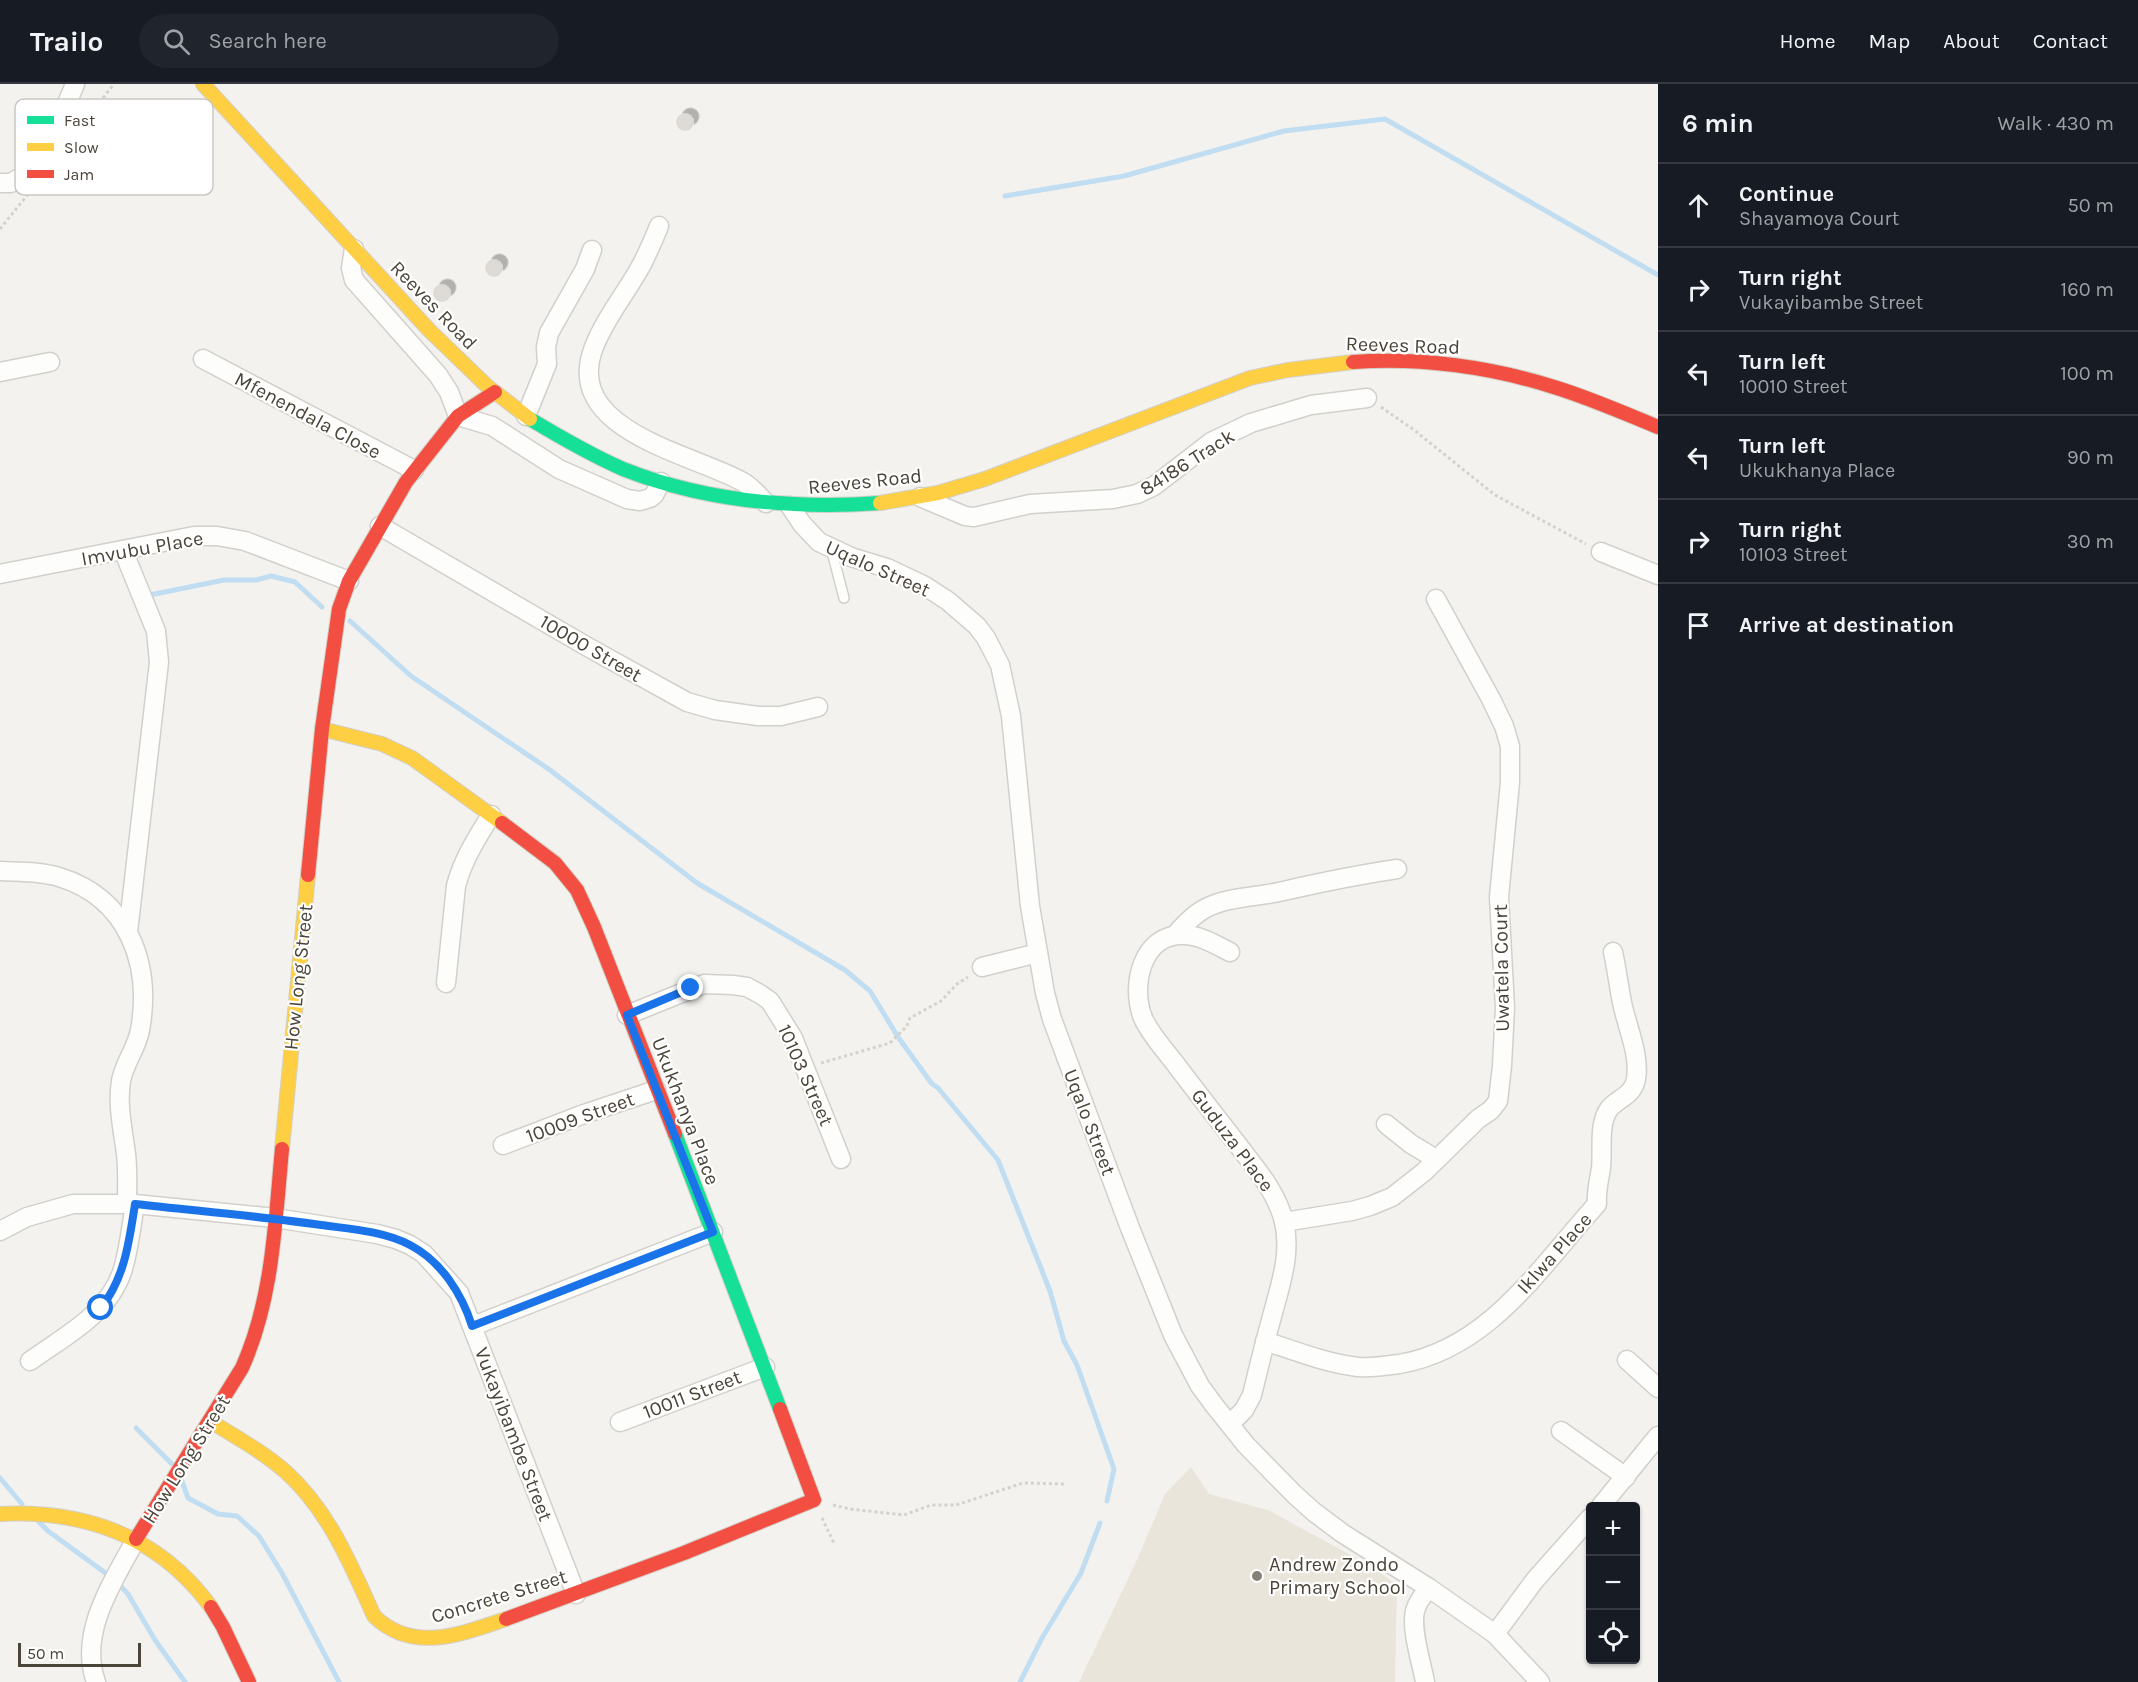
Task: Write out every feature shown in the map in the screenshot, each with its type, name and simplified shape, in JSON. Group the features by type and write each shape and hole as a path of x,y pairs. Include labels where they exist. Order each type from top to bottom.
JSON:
{"street":[{"path":"69,99 75,84"},
{"name":"Reeves Road","path":"203,84 453,355 495,392 526,416 608,462 661,482 710,494 790,506 861,504 919,497 978,482 1250,378 1295,368 1348,361 1400,361 1475,368 1554,387 1658,427"},
{"path":"0,183 11,183 15,180"},
{"path":"659,226 642,264 593,348 589,368 593,392 606,411 623,426 649,442 742,481 766,503"},
{"path":"354,249 351,268 354,280 438,375 449,392 458,416 492,426 559,469 627,499 640,501 650,498 661,482"},
{"path":"526,416 547,364 546,347 549,333 585,269 592,250"},
{"name":"Mfenendala Close","path":"203,359 414,470"},
{"path":"0,372 50,362"},
{"name":"How Long Street","path":"136,1539 242,1368 261,1322 271,1263 322,729 336,622 349,581 414,470 458,416 495,392"},
{"name":"84186 Track","path":"919,497 965,516 974,517 1030,504 1126,497 1150,489 1211,442 1251,423 1311,405 1367,398"},
{"name":"Uqalo Street","path":"790,506 813,537 851,557 887,568 925,586 963,612 981,632 1000,665 1011,716 1030,906 1045,993 1062,1047 1153,1288 1173,1335 1200,1386 1246,1446 1295,1496 1342,1533 1429,1588 1495,1634 1540,1682"},
{"name":"10000 Street","path":"380,526 687,702 723,711 758,716 781,716 818,707"},
{"name":"Imvubu Place","path":"0,574 194,536 217,536 245,541 349,581"},
{"path":"123,550 156,631 159,662 128,932"},
{"path":"1601,552 1658,575"},
{"name":"Uwatela Court","path":"1284,1222 1352,1211 1392,1197 1406,1187 1498,1101 1505,1008 1499,897 1510,782 1510,746 1504,726 1467,652 1437,599"},
{"name":"Ukukhanya Place","path":"322,729 382,744 400,751 435,773 544,854 571,880 594,927 765,1367 814,1500"},
{"path":"446,983 456,886 460,871 491,815"},
{"path":"1175,935 1187,921 1205,908 1218,903 1397,868"},
{"path":"0,871 58,876 86,889 111,910 128,932 141,966 144,1004 140,1033 124,1068 121,1082 120,1096 131,1204 122,1273 108,1300 94,1316 30,1361"},
{"path":"1175,935 1200,938 1230,952"},
{"name":"Guduza Place","path":"1175,935 1160,942 1142,963 1139,983 1143,1018 1160,1044 1272,1190 1284,1222 1286,1236 1283,1271 1252,1395 1244,1410 1230,1425"},
{"name":"Iklwa Place","path":"1265,1341 1322,1359 1357,1366 1376,1367 1412,1362 1455,1346 1472,1335 1495,1317 1531,1281 1597,1204 1596,1189 1601,1169 1606,1115 1632,1090 1636,1079 1631,1036 1623,1006 1614,952"},
{"path":"982,967 1038,953"},
{"name":"10103 Street","path":"627,1015 704,984 718,983 747,987 770,1001 793,1038 841,1159"},
{"name":"10009 Street","path":"503,1145 656,1090"},
{"path":"1386,1124 1411,1144 1436,1159"},
{"name":"Vukayibambe Street","path":"0,1231 27,1217 73,1203 131,1204 275,1218 377,1234 410,1245 424,1254 459,1293 576,1594"},
{"path":"472,1326 713,1232"},
{"path":"1627,1360 1658,1388"},
{"name":"10011 Street","path":"620,1422 765,1367"},
{"name":"Concrete Street","path":"210,1421 283,1470 310,1497 324,1515 341,1545 374,1616 386,1626 416,1638 446,1635 500,1621 576,1594 814,1500"},
{"path":"1562,1431 1626,1477"},
{"path":"1604,1502 1658,1436"},
{"path":"0,1514 29,1512 68,1516 92,1522 136,1539 165,1559 204,1598 249,1682"},
{"path":"1495,1634 1535,1580 1586,1523"},
{"path":"96,1682 90,1663 94,1628 114,1580 136,1539"},
{"path":"1425,1682 1414,1617 1415,1609 1429,1588"}],"lane":[{"path":"831,548 844,598"}],"path":[{"path":"102,99 114,84"},
{"path":"0,229 27,195"},
{"path":"1367,398 1414,430 1495,495 1601,552"},
{"path":"806,1068 890,1043 907,1026 910,1018 941,1001 957,984 982,967"},
{"path":"814,1500 850,1509 904,1515 931,1505 956,1505 1023,1483 1066,1484"},
{"path":"814,1500 834,1543"}],"shaded area":[{"name":"Andrew Zondo Primary School","path":"1191,1467 1209,1494 1268,1510 1371,1566 1397,1585 1395,1682 1079,1682 1137,1560 1165,1494"}],"building":[{"path":"682,114 688,114 693,122 691,128 682,130 677,125 677,119"},
{"path":"491,260 497,260 502,268 500,274 491,276 486,271 486,265"},
{"path":"439,285 445,285 450,293 448,299 439,301 434,296 434,290"}],"waterway":[{"path":"1005,196 1124,176 1284,131 1385,119 1658,275"},
{"path":"150,595 224,580 256,580 271,576 295,582 322,607"},
{"path":"350,621 411,676 550,770 697,883 845,970 870,991 898,1037 932,1084 938,1088 998,1160 1050,1291 1064,1341 1077,1365 1114,1469 1107,1501"},
{"path":"136,1428 173,1465"},
{"path":"0,1478 22,1504"},
{"path":"182,1481 188,1498 218,1514 237,1516 259,1536 282,1573 339,1682"},
{"path":"39,1522 115,1580 128,1594 155,1640 185,1682"},
{"path":"1020,1682 1042,1638 1081,1573 1100,1523"}],"traffic: fast":[{"path":"530,419 576,446 623,469 686,489 718,496 782,504 880,503"},
{"path":"675,1134 780,1409"}],"traffic: slow":[{"path":"203,84 429,330 487,386 530,419"},
{"path":"880,503 938,493 985,479 1250,378 1288,370 1353,362"},
{"path":"322,729 382,744 412,758 502,823"},
{"path":"282,1149 308,875"},
{"path":"210,1421 268,1458 301,1487 327,1521 357,1577 374,1616 389,1628 405,1635 421,1638 438,1637 455,1635 506,1619"},
{"path":"0,1514 62,1517 118,1532 144,1545 168,1562 190,1582 211,1607"}],"traffic: jam":[{"path":"1353,362 1429,362 1505,374 1567,391 1658,427"},
{"path":"308,875 322,729 339,609 349,581 406,482 458,416 495,392"},
{"path":"502,823 555,863 577,890 594,927 675,1134"},
{"path":"136,1539 242,1368 252,1342 271,1260 282,1149"},
{"path":"506,1619 684,1553 814,1500 780,1409"},
{"path":"211,1607 249,1682"}],"place":[{"name":"Andrew Zondo Primary School","path":"1257,1576"}],"route":[{"path":"101,1308 108,1300 122,1273 135,1204 275,1218 396,1239 424,1254 447,1278 459,1293 472,1326 713,1232 627,1015 691,988"}]}
